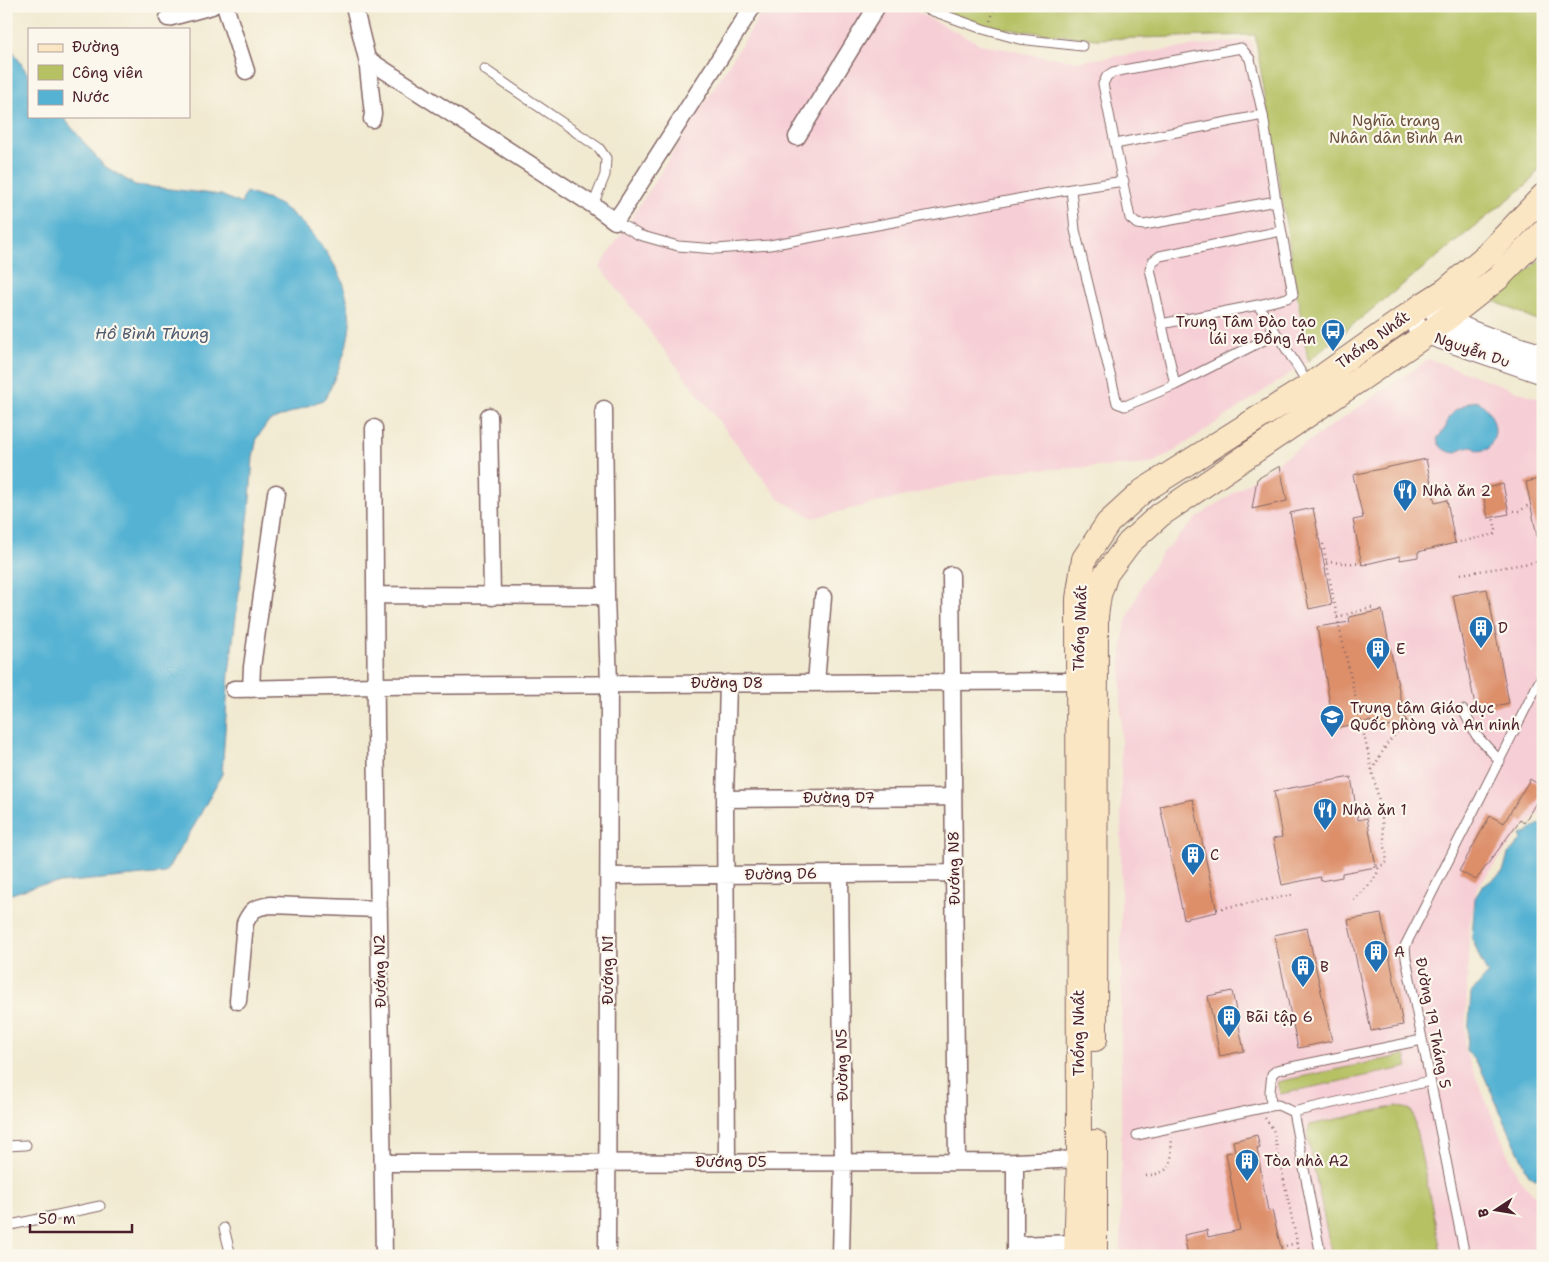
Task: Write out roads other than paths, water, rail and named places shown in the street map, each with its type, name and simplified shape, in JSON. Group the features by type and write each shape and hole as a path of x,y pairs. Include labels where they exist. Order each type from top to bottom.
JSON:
{"main road":[{"name":"Thống Nhất","path":"1095,1256 1087,1160 1078,681 1078,599 1084,558 1108,523 1143,491 1309,386 1446,290 1488,254 1543,196"},
{"name":"Thống Nhất","path":"1076,1249 1087,1160 1096,616 1099,596 1106,574 1129,543 1160,515 1446,320 1498,278 1543,232"},
{"path":"1108,523 1129,543"}],"street":[{"path":"168,18 212,6"},
{"path":"224,6 246,71"},
{"path":"354,6 367,59 372,119"},
{"path":"367,59 615,221 624,210 753,6"},
{"path":"797,138 877,6"},
{"name":"Nguyễn Du","path":"1415,310 1543,355"},
{"name":"Nguyễn Du","path":"1415,310 1427,334 1543,374"},
{"name":"Đướng N1","path":"604,409 609,684 607,1256"},
{"path":"489,416 492,597"},
{"name":"Đướng N2","path":"374,428 384,1256"},
{"path":"251,688 252,667 276,493"},
{"name":"Đướng N8","path":"951,575 957,1162"},
{"path":"376,595 606,596"},
{"path":"816,683 824,597"},
{"name":"Đường D8","path":"234,689 377,686 1078,681"},
{"path":"727,1162 725,799 728,684"},
{"name":"Đường D7","path":"725,799 953,797"},
{"name":"Đường D6","path":"609,876 954,872"},
{"name":"Đường N5","path":"840,874 843,1162 841,1256"},
{"path":"238,1000 245,923 250,913 256,907 270,905 379,909"},
{"name":"Đướng D5","path":"383,1163 1015,1162 1087,1160"},
{"path":"1015,1162 1015,1251 1076,1249"}],"lane":[{"path":"919,6 983,29 1019,39 1082,46"},
{"path":"1162,324 1258,305 1287,298 1293,294 1263,115 1250,59 1241,48 1114,72 1107,76 1103,84 1130,218 1137,224 1144,226 1276,201"},
{"path":"484,69 599,148 606,158 605,175 593,205"},
{"path":"1115,144 1263,115"},
{"path":"615,221 639,235 678,246 716,249 761,246 1124,181"},
{"path":"1071,189 1075,230 1117,403 1124,406 1175,385 1276,334"},
{"path":"1175,385 1150,269 1153,261 1160,256 1281,231"},
{"path":"1258,305 1294,358 1309,386"},
{"name":"Đường 19 Tháng 5","path":"1465,1256 1405,946 1543,674"},
{"path":"1463,710 1476,735 1500,761"},
{"path":"1271,1106 1271,1080 1272,1074 1277,1070 1422,1040"},
{"path":"1137,1135 1271,1106 1278,1105 1293,1112 1430,1081"},
{"path":"1293,1112 1322,1256"},
{"path":"6,1146 26,1145"},
{"path":"6,1226 100,1206"},
{"path":"224,1228 231,1256"}],"water":[{"name":"Hồ Bình Thung","path":"6,40 28,74 28,118 64,118 103,165 135,185 221,195 241,204 246,192 278,204 297,218 316,238 332,261 343,282 350,324 344,353 325,399 268,422 257,438 253,457 249,512 229,673 222,774 194,826 165,873 38,885 6,896"},
{"path":"1478,401 1489,412 1494,422 1494,437 1488,449 1479,451 1471,446 1463,448 1456,453 1444,449 1437,439 1446,427 1448,418 1455,411 1470,402"},
{"path":"1543,822 1543,1181 1529,1175 1481,1069 1467,1051 1471,993 1488,974 1472,937 1475,898 1482,887 1503,872 1508,854 1522,839 1520,835 1528,833 1532,828"}],"place":[{"name":"Trung Tâm Đào tạo lái xe Đồng An","path":"1333,352"},
{"name":"Nhà ăn 2","path":"1405,512"},
{"name":"D","path":"1481,649"},
{"name":"E","path":"1378,670"},
{"name":"Trung tâm Giáo dục Quốc phòng và An ninh","path":"1332,738"},
{"name":"Nhà ăn 1","path":"1325,831"},
{"name":"C","path":"1193,876"},
{"name":"A","path":"1376,973"},
{"name":"B","path":"1303,988"},
{"name":"Bãi tập 6","path":"1229,1038"},
{"name":"Tòa nhà A2","path":"1247,1182"}],"park label":[{"name":"Nghĩa trang Nhân dân Bình An","path":"1396,130"}]}
